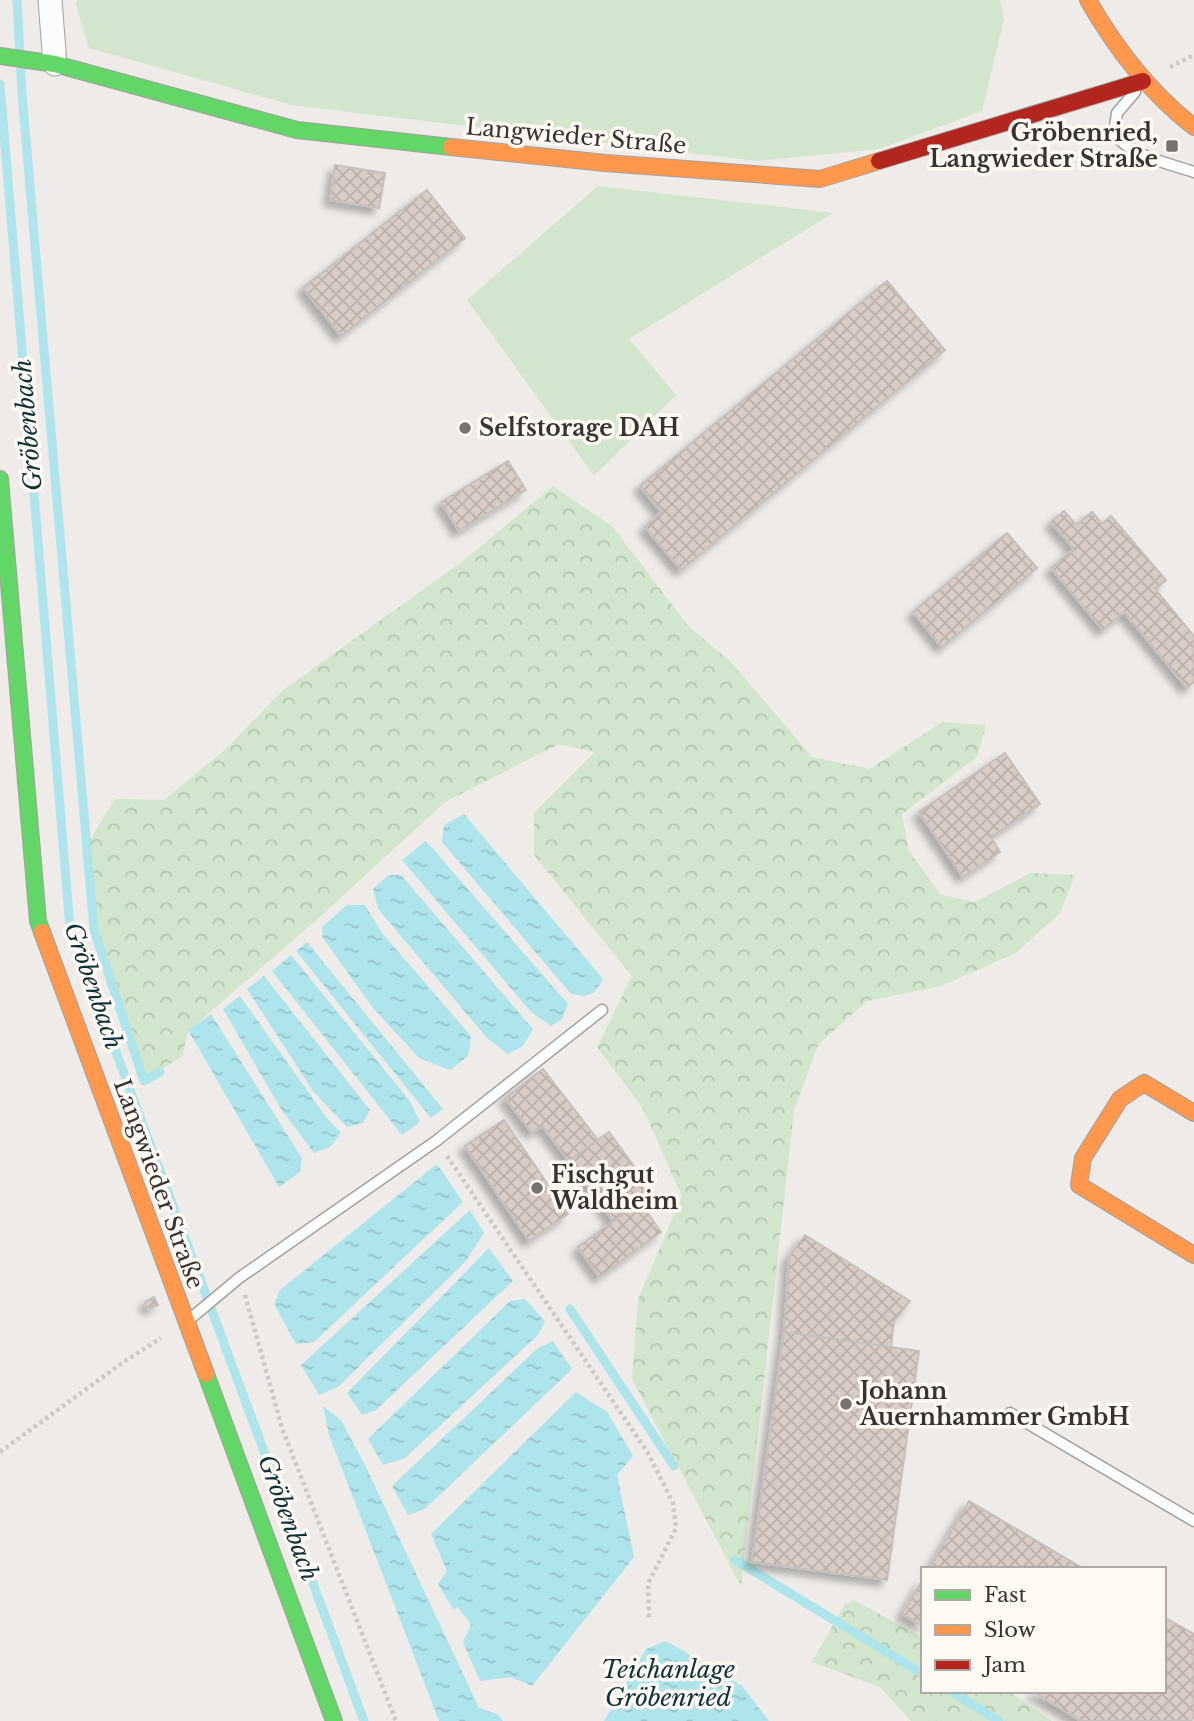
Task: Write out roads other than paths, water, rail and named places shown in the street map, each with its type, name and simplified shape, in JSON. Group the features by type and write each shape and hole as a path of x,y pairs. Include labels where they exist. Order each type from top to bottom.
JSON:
{"street":[{"path":"50,0 55,64"},
{"path":"1088,0 1110,39 1143,81 1194,127"},
{"name":"Langwieder Straße","path":"0,56 55,64 297,130 605,163 820,179 1143,81"},
{"name":"Langwieder Straße","path":"0,479 38,921 334,1721"},
{"path":"1194,1113 1144,1083 1120,1099 1083,1158 1079,1185 1194,1255"}],"lane":[{"path":"1143,81 1118,113 1114,134 1121,143 1137,152 1194,172"},
{"path":"186,1323 239,1278 436,1141 602,1010"},
{"path":"1010,1413 1194,1521"}],"water":[{"path":"464,814 603,979 595,992 585,996 571,994 442,842 444,825"},
{"path":"426,841 568,1004 562,1019 551,1026 531,1012 402,860"},
{"path":"389,875 401,875 533,1029 523,1046 508,1054 488,1039 378,909 373,889"},
{"path":"347,905 365,905 382,933 471,1036 468,1056 450,1070 419,1058 373,1008 323,938 322,927"},
{"path":"307,942 443,1109 431,1118 296,951"},
{"path":"291,955 409,1100 420,1122 402,1135 272,971"},
{"path":"264,976 370,1110 363,1123 347,1127 313,1091 247,989"},
{"path":"240,996 326,1117 341,1133 330,1147 314,1153 281,1109 223,1009"},
{"path":"211,1014 302,1158 300,1172 279,1187 188,1030"},
{"path":"437,1164 463,1202 314,1342 296,1344 274,1304 280,1290"},
{"path":"470,1210 484,1233 466,1261 338,1387 319,1395 301,1365"},
{"path":"489,1248 513,1281 376,1410 362,1415 347,1393"},
{"path":"525,1299 545,1321 538,1335 405,1458 383,1465 368,1439 510,1301"},
{"path":"553,1341 572,1369 425,1509 408,1515 392,1486 538,1348"},
{"path":"576,1392 607,1412 633,1456 617,1475 634,1557 532,1686 511,1677 480,1681 463,1642 471,1625 458,1607 453,1609 438,1584 447,1571 431,1534"},
{"path":"323,1406 341,1420 365,1465 479,1708 497,1714 503,1721 439,1721 329,1435"},
{"name":"Teichanlage Gröbenried","path":"666,1641 742,1686 769,1721 604,1721 646,1649"}],"waterway":[{"path":"17,0 22,94 94,930 144,1081 160,1072"},
{"name":"Gröbenbach","path":"0,84 70,928 364,1721"},
{"path":"570,1309 674,1466"},
{"path":"735,1560 921,1673"},
{"path":"953,1693 999,1721"}],"place":[{"name":"Gröbenried, Langwieder Straße","path":"1172,146"},
{"name":"Selfstorage DAH","path":"465,428"},
{"name":"Fischgut Waldheim","path":"537,1188"},
{"name":"Johann Auernhammer GmbH","path":"846,1404"}]}
